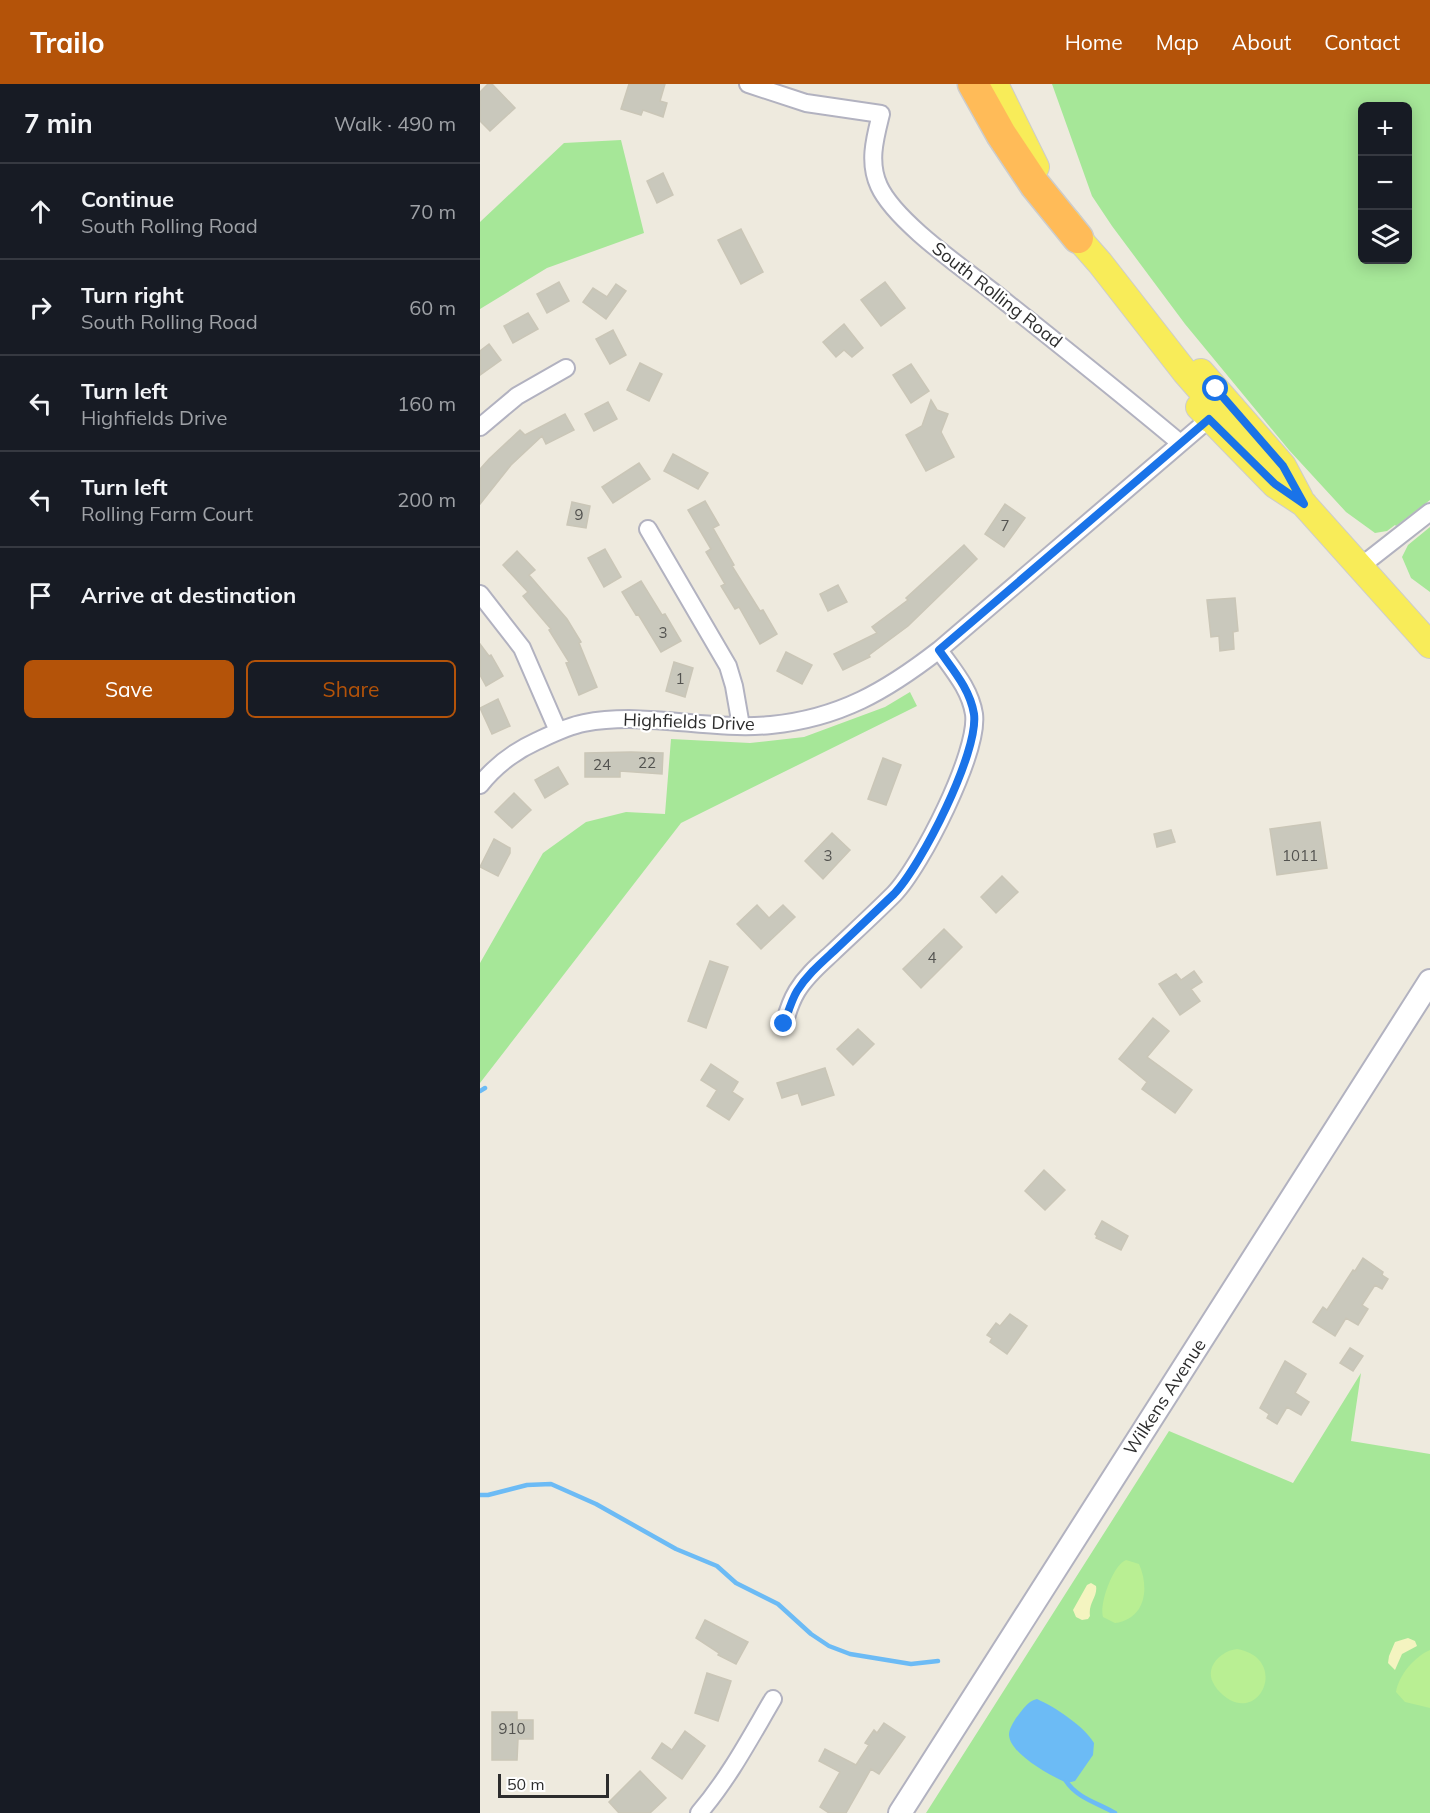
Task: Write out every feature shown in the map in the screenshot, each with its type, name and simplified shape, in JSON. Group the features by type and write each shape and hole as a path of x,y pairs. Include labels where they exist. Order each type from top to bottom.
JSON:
{"highway":[{"path":"974,84 1001,134 1035,185 1078,237"}],"main road":[{"path":"995,84 1051,194 1078,237 1087,268 1209,419 1275,484 1304,504 1430,645"},
{"path":"1078,237 1095,249 1155,323 1283,466 1304,504"},
{"name":"Wilkens Avenue","path":"900,1813 1430,981"}],"street":[{"name":"South Rolling Road","path":"748,84 806,103 881,114 874,144 873,163 878,184 886,199 929,241 1122,394 1180,443"},
{"path":"480,427 517,396 566,368"},
{"name":"Highfields Drive","path":"480,785 509,756 558,731 582,723 607,719 633,719 741,726 771,725 806,719 875,695 939,650 1209,419"},
{"path":"1361,566 1430,512"},
{"path":"648,529 728,666 741,726"},
{"path":"480,594 522,648 558,731"},
{"path":"784,1024 797,991 810,974 895,892 915,868 929,843 969,753 974,731 972,706 962,682 939,650"},
{"path":"699,1813 713,1797 736,1762 773,1699"}],"green space":[{"path":"1052,84 1430,84 1430,500 1396,526 1387,531 1375,533 1346,512 1289,450 1185,324 1092,196"},
{"path":"621,140 644,233 547,268 480,309 480,222 564,143"},
{"path":"1430,527 1430,592 1411,578 1402,557 1408,545"},
{"path":"910,692 917,706 681,823 480,1083 480,963 543,853 586,822 626,812 665,814 671,739 750,743 804,737 885,707"},
{"path":"1361,1373 1351,1441 1430,1454 1430,1813 926,1813 1169,1431 1293,1483"},
{"path":"1126,1560 1139,1564 1144,1593 1139,1609 1133,1616 1115,1623 1103,1617 1103,1603 1116,1569"},
{"path":"1237,1649 1254,1655 1263,1666 1266,1678 1263,1690 1255,1699 1244,1703 1231,1701 1217,1689 1211,1676 1216,1660 1226,1652"},
{"path":"1430,1650 1430,1708 1405,1702 1396,1692 1400,1679 1408,1667"}],"sand":[{"path":"1091,1583 1096,1586 1096,1593 1090,1607 1090,1616 1082,1620 1076,1617 1073,1610 1087,1585"},
{"path":"1408,1638 1415,1641 1417,1646 1402,1654 1395,1670 1388,1663 1389,1656 1395,1642"}],"water":[{"path":"1037,1699 1068,1718 1094,1743 1093,1755 1075,1781 1067,1783 1042,1770 1016,1750 1011,1742 1009,1733 1011,1726 1027,1704"}],"building":[{"path":"488,84 492,84 515,108 490,131 480,121 480,92"},
{"path":"629,84 665,84 660,101 667,103 663,117 643,110 641,115 621,109"},
{"path":"663,173 673,195 657,203 647,181"},
{"path":"741,229 763,272 741,284 718,240"},
{"path":"559,282 569,301 547,313 537,294"},
{"path":"885,282 905,308 881,326 861,300"},
{"path":"616,284 626,291 606,319 583,302 593,288 607,297"},
{"path":"528,313 538,329 513,343 504,326"},
{"path":"844,324 863,348 852,357 844,350 836,357 823,342"},
{"path":"613,330 626,355 610,364 596,339"},
{"path":"489,344 501,360 480,375 480,351"},
{"path":"640,363 662,374 649,401 627,390"},
{"path":"911,364 929,391 911,403 893,375"},
{"path":"931,400 937,410 948,414 941,432 954,457 926,471 906,435 922,426"},
{"path":"608,402 617,419 594,431 585,414"},
{"path":"565,414 574,430 546,444 542,436 511,465 480,504 480,469 489,459 520,430 525,435"},
{"path":"673,454 708,473 698,489 664,471"},
{"path":"639,463 650,479 613,503 602,487"},
{"path":"705,501 719,525 713,528 734,565 732,566 777,634 760,644 739,607 735,609 721,586 725,584 706,552 711,549 688,510"},
{"path":"572,502 590,506 586,528 567,525"},
{"path":"1005,504 1025,518 1004,547 985,534"},
{"path":"964,545 977,559 908,626 869,655 870,657 843,670 834,654 877,633 872,627 908,600 906,598"},
{"path":"605,549 621,577 604,587 588,558"},
{"path":"517,551 535,570 529,575 567,619 581,642 579,643 597,687 579,695 566,663 569,662 549,630 551,629 523,596 528,592 503,565"},
{"path":"641,581 681,641 661,652 622,592"},
{"path":"838,585 847,602 828,611 820,594"},
{"path":"1235,598 1238,631 1233,632 1234,649 1220,651 1219,636 1211,637 1207,600"},
{"path":"480,644 489,656 491,655 503,676 486,686 480,675"},
{"path":"786,652 812,665 802,684 777,671"},
{"path":"674,662 693,668 685,697 666,691"},
{"path":"498,699 510,726 492,734 480,708"},
{"path":"585,753 663,753 662,774 620,771 620,777 585,777"},
{"path":"883,758 901,765 886,805 868,799"},
{"path":"558,767 568,784 545,798 535,780"},
{"path":"514,793 531,810 512,828 495,812"},
{"path":"1320,822 1327,868 1277,875 1270,829"},
{"path":"1171,830 1175,842 1157,847 1154,834"},
{"path":"832,833 850,850 823,879 805,861"},
{"path":"494,839 510,848 510,853 498,876 480,867"},
{"path":"1002,876 1018,892 996,913 981,897"},
{"path":"757,905 769,918 783,905 795,917 761,949 737,924"},
{"path":"944,929 962,947 921,988 903,969"},
{"path":"710,961 728,967 706,1028 688,1021"},
{"path":"1194,971 1202,982 1191,989 1200,1001 1180,1015 1159,984 1176,974 1181,980"},
{"path":"1153,1018 1169,1031 1147,1057 1192,1090 1175,1113 1142,1089 1147,1082 1119,1059"},
{"path":"858,1029 874,1044 853,1065 837,1049"},
{"path":"711,1064 738,1082 732,1092 743,1099 729,1120 707,1106 717,1090 701,1080"},
{"path":"825,1068 834,1095 802,1105 798,1093 782,1098 777,1083"},
{"path":"1044,1170 1065,1190 1045,1210 1025,1191"},
{"path":"1102,1221 1128,1236 1121,1250 1096,1238 1095,1234"},
{"path":"1363,1258 1383,1272 1382,1275 1388,1279 1382,1289 1375,1285 1362,1305 1368,1309 1358,1325 1346,1318 1335,1336 1313,1322 1323,1307 1327,1310"},
{"path":"1010,1314 1027,1326 1007,1354 990,1342 992,1338 987,1335 996,1323 1000,1326"},
{"path":"1350,1348 1363,1356 1353,1371 1340,1363"},
{"path":"1285,1361 1306,1374 1295,1393 1309,1402 1301,1415 1287,1407 1277,1424 1267,1418 1269,1414 1260,1408"},
{"path":"705,1620 748,1642 736,1664 718,1655 719,1653 696,1638"},
{"path":"707,1673 731,1681 718,1721 695,1713"},
{"path":"492,1712 517,1712 517,1720 533,1720 533,1739 518,1739 517,1760 492,1760"},
{"path":"884,1723 905,1737 879,1774 871,1769 846,1813 829,1813 820,1807 840,1772 819,1761 825,1749 856,1765 869,1745 865,1743 874,1730 877,1733"},
{"path":"685,1731 705,1746 682,1779 652,1758 662,1743 672,1750"},
{"path":"640,1771 666,1798 650,1813 619,1813 609,1802"}],"waterway":[{"path":"480,1091 485,1088"},
{"path":"480,1495 527,1485 551,1484 596,1504 676,1549 717,1566 736,1583 778,1604 811,1634 829,1646 850,1654 911,1664 938,1661"},
{"path":"1066,1781 1082,1796 1115,1813"}],"route":[{"path":"784,1024 797,991 810,974 895,892 915,868 929,843 969,753 974,731 974,714 962,682 939,650 1209,419 1275,484 1304,504 1283,466 1216,389"}]}
